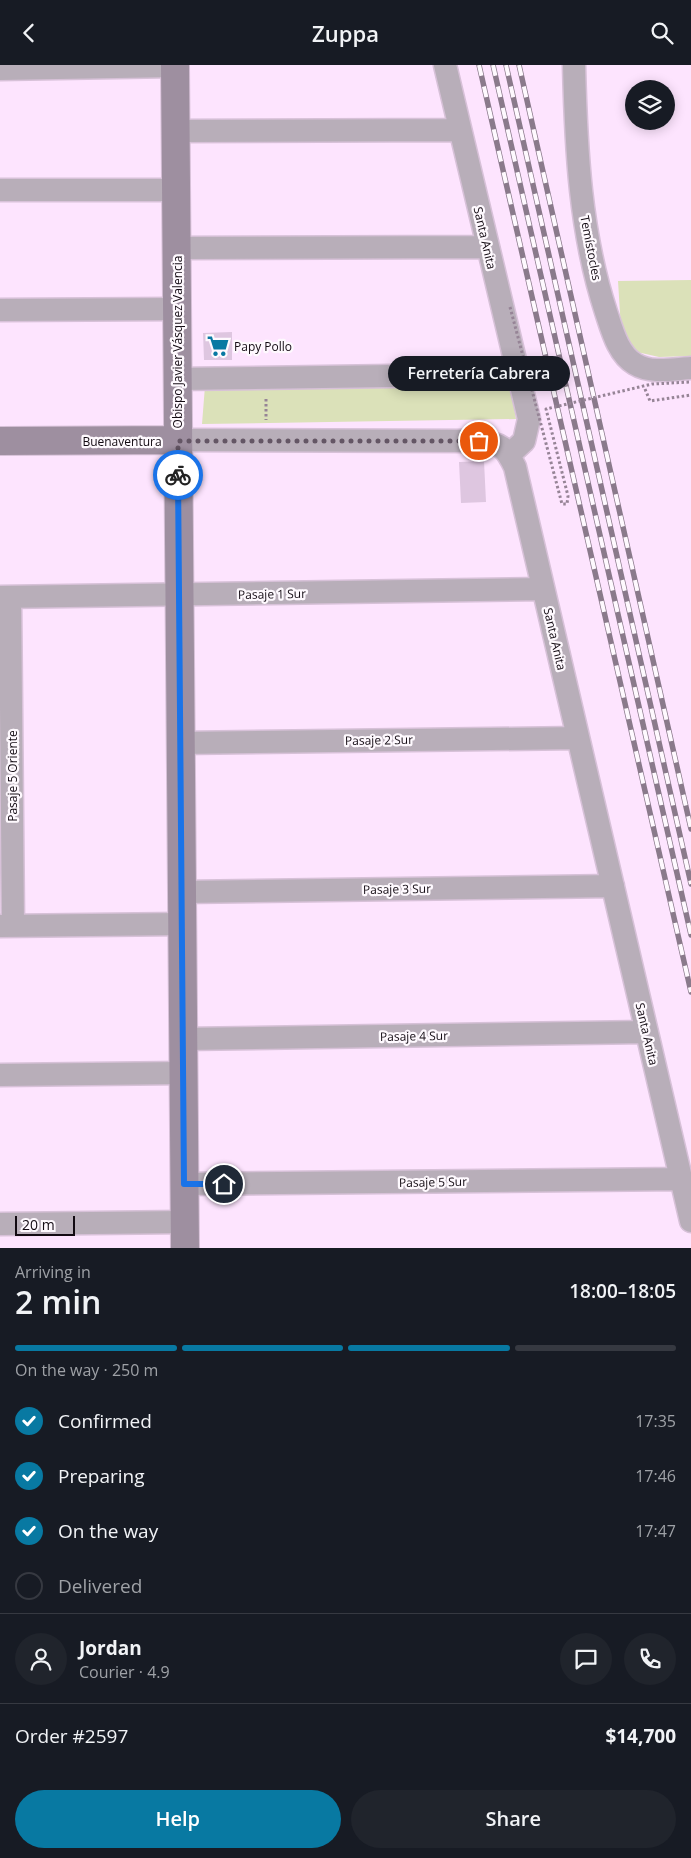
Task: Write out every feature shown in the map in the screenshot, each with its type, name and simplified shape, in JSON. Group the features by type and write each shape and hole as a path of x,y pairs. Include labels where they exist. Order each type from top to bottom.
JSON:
{"street":[{"path":"0,69 175,65"},
{"name":"Obispo Javier Vásquez Valencia","path":"175,65 185,1235"},
{"name":"Santa Anita","path":"445,65 486,247 522,388 529,427 524,441 509,455 515,467 691,1221"},
{"name":"Temístocles","path":"574,65 578,162 586,229 596,279 616,340 628,359 644,368 691,368"},
{"path":"176,131 460,130"},
{"path":"0,190 176,190"},
{"path":"177,248 486,247"},
{"path":"0,310 177,309"},
{"path":"178,379 461,375"},
{"name":"Buenaventura","path":"0,441 479,441 497,443 509,455"},
{"name":"Pasaje 1 Sur","path":"5,597 543,589"},
{"name":"Pasaje 5 Oriente","path":"5,597 6,926"},
{"name":"Pasaje 2 Sur","path":"180,743 578,738"},
{"name":"Pasaje 3 Sur","path":"182,892 613,886"},
{"path":"6,926 182,924"},
{"name":"Pasaje 4 Sur","path":"183,1039 646,1032"},
{"path":"0,1075 183,1073"},
{"name":"Pasaje 5 Sur","path":"184,1184 682,1179"},
{"path":"0,1224 185,1235"}],"path":[{"path":"510,307 562,504 567,504 568,496 546,409 652,383 691,382"},
{"path":"461,375 495,379 522,388"},
{"path":"266,377 266,441"},
{"path":"650,401 691,395"}],"green space":[{"path":"691,280 691,356 659,357 637,352 621,329 618,281"},
{"path":"509,379 516,419 202,424 205,386"}],"building":[{"name":"Papy Pollo","path":"232,332 232,360 204,360 203,333"},
{"path":"484,461 486,502 461,503 459,462"}],"railway":[{"path":"479,65 691,992"},
{"path":"493,65 691,935"},
{"path":"506,65 691,884"},
{"path":"519,65 691,829"}],"way so far":[{"path":"178,475 178,441 479,441"}],"place":[{"name":"Papy Pollo","path":"218,346"},
{"name":"Ferretería Cabrera","path":"479,441"}],"route":[{"path":"178,475 184,1184 224,1184"}]}
